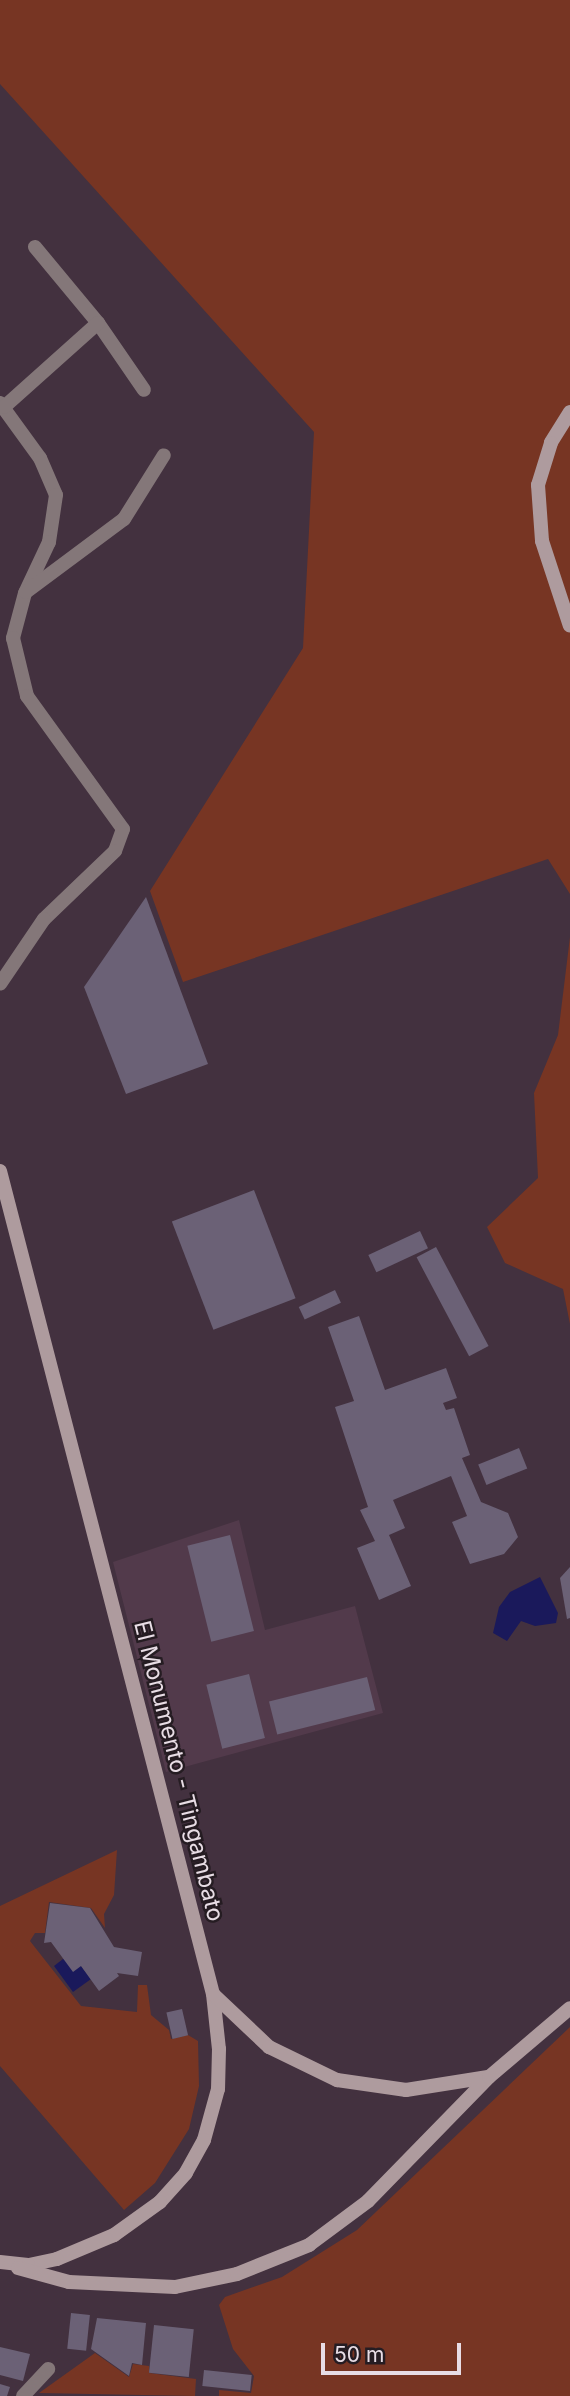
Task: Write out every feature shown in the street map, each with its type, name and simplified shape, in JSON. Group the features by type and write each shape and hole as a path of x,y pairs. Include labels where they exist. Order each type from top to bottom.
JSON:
{"main road":[{"path":"570,412 551,443 538,485 542,541 570,626"},
{"name":"El Monumento - Tingambato","path":"0,1171 213,1994 219,2090 204,2140 186,2173 160,2202 95,2244 43,2263 0,2262"},
{"path":"213,1994 269,2047 337,2080 405,2090 489,2077"},
{"path":"0,2262 69,2282 154,2288 216,2279 274,2260 339,2226 489,2077 570,2008"}],"street":[{"path":"35,247 98,323 144,390"},
{"path":"0,984 44,919 115,851 123,829 27,696 13,638 25,593 48,542 56,495 40,458 2,405 98,323"},
{"path":"25,593 124,519 164,455"},
{"path":"23,2396 48,2369"}],"shaded area":[{"path":"0,0 570,0 570,894 548,859 183,982 150,891 303,648 314,432 0,84"},
{"path":"570,937 570,1324 563,1289 505,1263 487,1227 538,1178 534,1093 558,1035"},
{"path":"239,1520 265,1630 355,1606 383,1713 166,1772 113,1562"},
{"path":"540,1577 558,1613 556,1623 535,1626 521,1621 507,1641 493,1633 499,1607 510,1592"},
{"path":"117,1850 114,1895 104,1914 105,1928 91,1908 49,1902 45,1933 35,1933 30,1941 81,2006 137,2012 138,1985 147,1985 151,2015 169,2030 171,2039 188,2035 198,2041 199,2086 189,2129 155,2183 124,2210 0,2066 0,1906"},
{"path":"63,1959 81,1966 91,1979 73,1992 54,1966"},
{"path":"570,2027 570,2396 219,2396 219,2390 251,2393 254,2376 233,2349 219,2305 225,2297 282,2277 357,2230"},
{"path":"95,2353 129,2377 133,2364 149,2366 149,2373 196,2379 195,2396 39,2393"}],"building":[{"path":"146,897 208,1064 126,1094 84,987"},
{"path":"254,1190 296,1298 213,1330 172,1222"},
{"path":"420,1231 428,1248 376,1272 368,1255"},
{"path":"436,1247 489,1346 469,1356 417,1257"},
{"path":"335,1290 341,1303 305,1320 299,1307"},
{"path":"359,1316 385,1390 446,1368 457,1398 443,1403 446,1410 454,1408 470,1455 462,1458 481,1502 508,1513 518,1537 504,1554 470,1564 452,1522 467,1516 451,1476 393,1500 405,1528 389,1535 411,1586 379,1600 357,1548 375,1541 360,1510 368,1507 335,1407 354,1401 328,1327"},
{"path":"519,1448 527,1468 486,1485 478,1464"},
{"path":"230,1535 254,1631 211,1642 187,1546"},
{"path":"570,1567 570,1618 567,1619 560,1578"},
{"path":"249,1674 265,1738 222,1749 206,1685"},
{"path":"367,1677 375,1710 277,1734 269,1701"},
{"path":"50,1903 90,1908 114,1947 142,1952 138,1976 117,1973 119,1976 99,1991 81,1966 73,1972 51,1942 44,1943"},
{"path":"182,2009 188,2035 172,2039 166,2013"},
{"path":"71,2313 90,2315 86,2351 67,2349"},
{"path":"97,2318 146,2323 142,2365 132,2363 129,2376 91,2349"},
{"path":"154,2325 194,2329 189,2377 149,2373"},
{"path":"0,2347 30,2354 23,2381 0,2375"},
{"path":"204,2370 252,2375 250,2391 202,2386"},
{"path":"0,2384 10,2387 7,2396 0,2396"}]}
